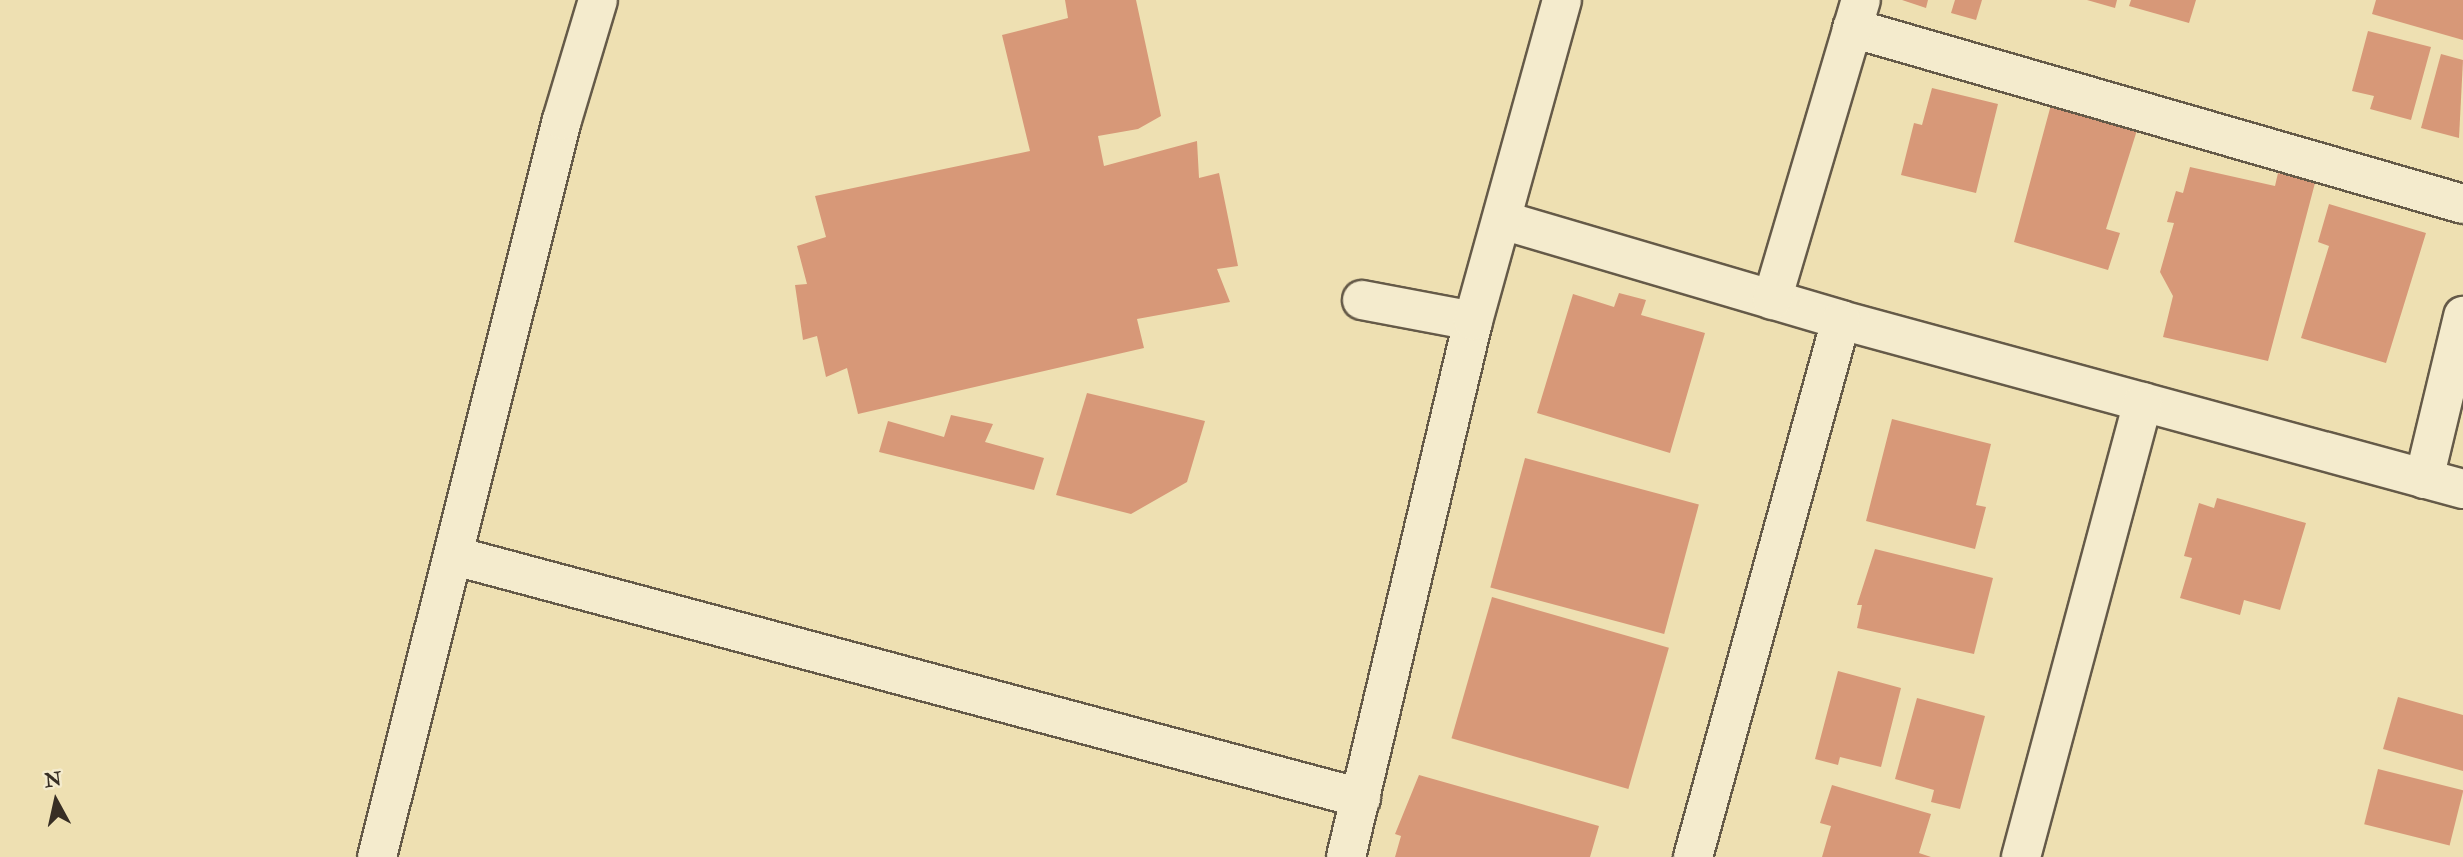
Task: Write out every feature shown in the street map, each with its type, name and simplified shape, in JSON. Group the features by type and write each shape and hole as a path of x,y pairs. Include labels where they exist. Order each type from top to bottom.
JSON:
{"street":[{"path":"377,857 455,556 562,120 598,0"},
{"path":"1346,857 1473,321 1562,0"},
{"path":"1772,300 1856,14 2463,204"},
{"path":"1502,220 1841,320 2463,489"},
{"path":"1362,300 1473,321"},
{"path":"2424,479 2463,316"},
{"path":"1693,857 1841,320"},
{"path":"2021,857 2143,402"},
{"path":"455,556 1361,798"}],"building":[{"path":"1065,0 1136,0 1161,116 1138,129 1098,136 1104,166 1197,141 1199,178 1219,173 1238,266 1217,269 1230,302 1137,319 1144,348 858,414 847,368 826,377 817,336 803,340 795,285 807,284 797,246 826,237 815,196 1030,151 1002,35 1068,18"},
{"path":"1902,0 1928,0 1926,8"},
{"path":"1955,0 1982,0 1976,20 1951,13"},
{"path":"2087,0 2117,0 2115,8"},
{"path":"2131,0 2196,0 2189,23 2129,6"},
{"path":"2376,0 2463,0 2463,40 2372,14"},
{"path":"2368,31 2431,47 2411,120 2370,109 2374,96 2352,91"},
{"path":"2441,54 2463,60 2459,138 2421,128"},
{"path":"1932,88 1998,104 1976,193 1901,175 1914,123 1922,125"},
{"path":"2052,101 2138,127 2106,229 2120,233 2108,270 2014,242"},
{"path":"2190,167 2275,186 2278,173 2315,183 2268,361 2163,337 2173,296 2160,272 2174,223 2167,222 2176,191 2183,193"},
{"path":"2329,204 2426,233 2386,363 2301,338 2329,246 2318,242"},
{"path":"1619,293 1646,300 1641,315 1705,333 1670,453 1537,413 1573,294 1614,307"},
{"path":"1087,393 1205,421 1187,482 1131,514 1056,495"},
{"path":"951,415 993,424 985,442 1044,458 1034,490 879,452 888,421 944,437"},
{"path":"1892,419 1991,444 1976,505 1986,507 1975,549 1866,521"},
{"path":"1525,458 1699,505 1664,634 1490,587"},
{"path":"2217,498 2306,523 2280,610 2244,600 2240,615 2180,598 2192,558 2184,556 2199,503 2214,508"},
{"path":"1875,549 1993,578 1974,654 1857,628 1862,605 1857,605"},
{"path":"1492,597 1669,648 1628,789 1451,738"},
{"path":"1838,671 1901,688 1881,767 1840,757 1838,765 1815,759"},
{"path":"2398,697 2463,715 2463,771 2383,749"},
{"path":"1917,698 1985,716 1960,809 1931,802 1934,790 1895,779"},
{"path":"2378,769 2463,790 2450,846 2364,824"},
{"path":"1419,775 1599,826 1590,857 1395,857 1401,836 1395,834"},
{"path":"1832,785 1931,814 1919,853 1931,857 1822,857 1831,826 1820,823"}]}
